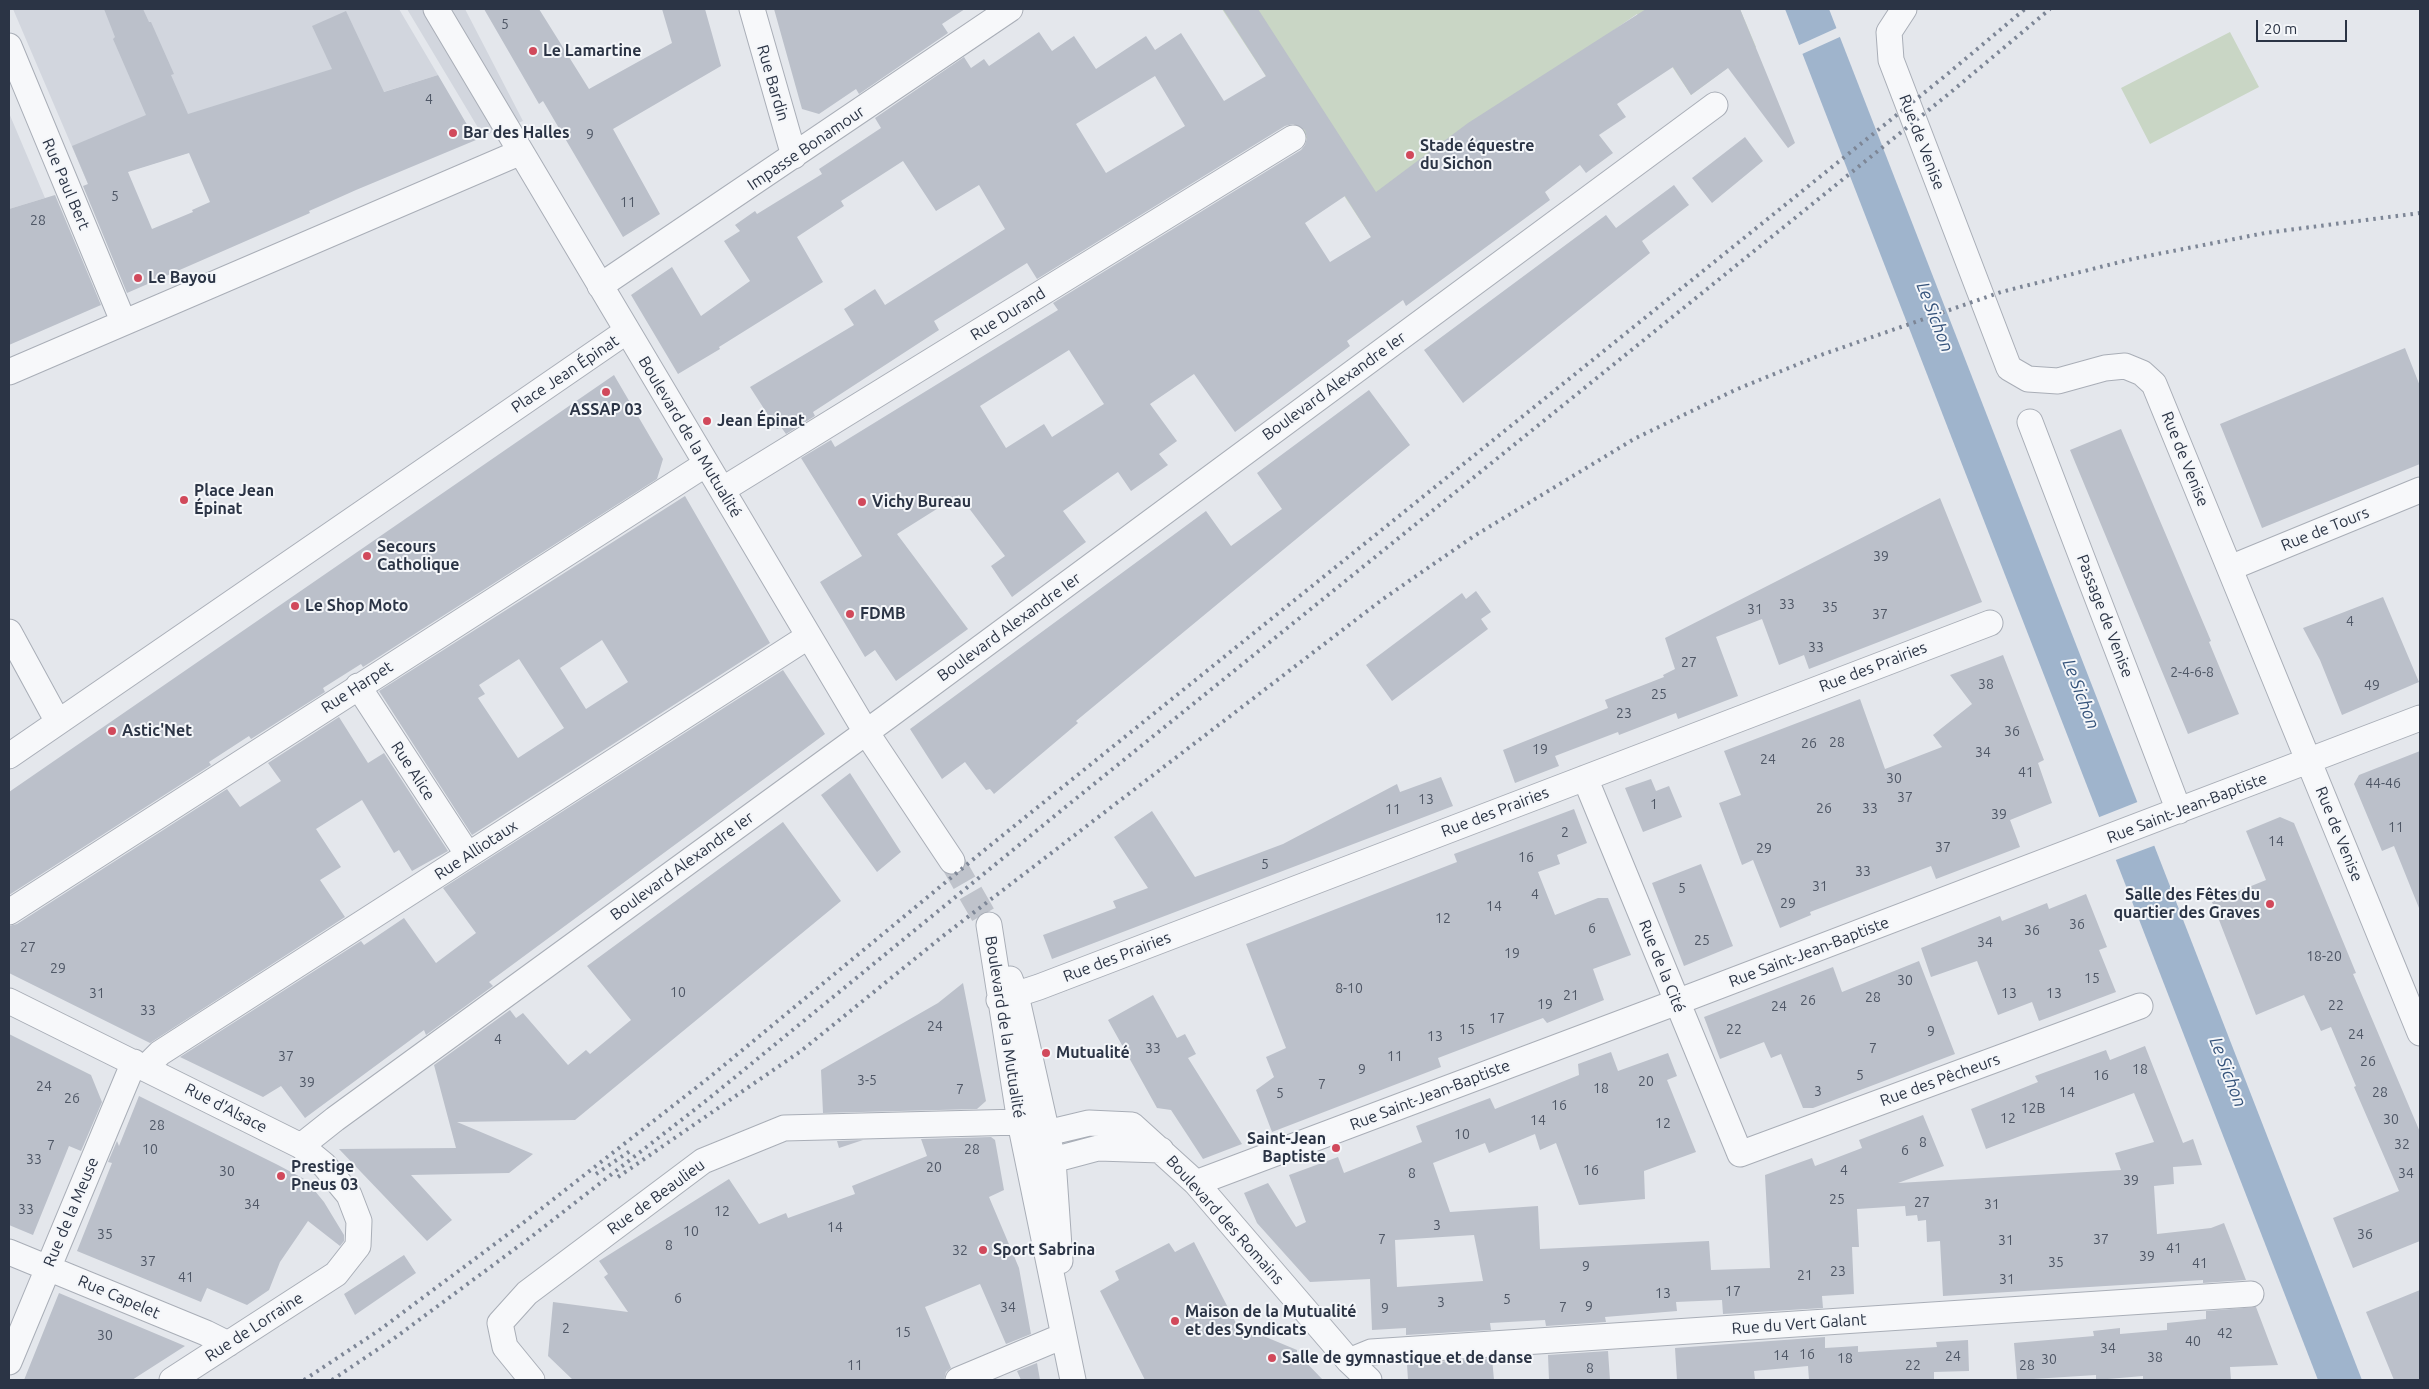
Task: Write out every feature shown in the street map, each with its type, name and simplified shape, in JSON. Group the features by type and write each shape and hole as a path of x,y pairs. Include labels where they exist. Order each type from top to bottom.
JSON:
{"street":[{"name":"Boulevard de la Mutualité","path":"436,9 866,732 952,861"},
{"name":"Rue Bardin","path":"752,9 794,156"},
{"name":"Impasse Bonamour","path":"600,286 1010,9"},
{"name":"Rue de Venise","path":"1903,10 1889,32 1891,60 2009,368 2028,380 2058,381 2105,368 2126,366 2142,372 2154,384 2309,762 2412,991 2420,1033"},
{"name":"Rue Paul Bert","path":"9,46 123,321"},
{"name":"Boulevard Alexandre Ier","path":"301,1146 342,1114 866,732 1715,105"},
{"name":"Rue Durand","path":"722,490 1293,138"},
{"path":"9,372 123,321 393,208 521,152"},
{"name":"Place Jean Épinat","path":"9,756 627,332"},
{"name":"Passage de Venise","path":"2030,422 2179,811"},
{"name":"Rue Harpet","path":"9,912 706,464"},
{"name":"Rue de Tours","path":"2230,568 2420,490"},
{"name":"Rue des Prairies","path":"1007,998 1990,623"},
{"path":"9,632 58,722"},
{"name":"Rue Alliotaux","path":"140,1064 160,1053 809,636"},
{"name":"Rue Alice","path":"358,686 468,855"},
{"name":"Rue Saint-Jean-Baptiste","path":"1196,1183 2070,853 2420,718"},
{"name":"Rue de la Cité","path":"1585,778 1740,1154"},
{"name":"Boulevard de la Mutualité","path":"1007,998 1020,1122 1073,1380"},
{"name":"Boulevard de la Mutualité","path":"1007,998 1047,1133 1053,1160 1063,1336"},
{"name":"Rue d'Alsace","path":"9,1001 140,1064 301,1146 324,1166 349,1195 360,1221 358,1246 336,1274"},
{"name":"Rue des Pêcheurs","path":"1740,1154 2140,1006"},
{"name":"Rue de la Meuse","path":"9,1362 48,1268 140,1064"},
{"path":"1020,1122 1047,1133"},
{"path":"1020,1122 1053,1160"},
{"name":"Rue de Beaulieu","path":"532,1380 505,1348 500,1323 527,1293 703,1161 784,1128 1020,1122"},
{"name":"Boulevard des Romains","path":"1047,1133 1089,1124 1132,1125 1196,1183 1349,1361 1369,1380"},
{"name":"Boulevard des Romains","path":"1053,1160 1098,1148 1161,1150"},
{"name":"Rue Capelet","path":"9,1252 206,1333 228,1344"},
{"name":"Rue de Lorraine","path":"172,1380 336,1274"},
{"name":"Rue du Vert Galant","path":"1349,1361 1371,1352 2251,1294"},
{"path":"958,1380 1063,1336"}],"shaded area":[{"path":"13,9 399,9 438,75 88,184"},
{"path":"407,9 465,9 523,121 483,136"},
{"path":"9,113 45,198 9,209"}],"green space":[{"name":"Stade équestre du Sichon","path":"1222,9 1740,9 1756,47 1691,95 1637,14 1614,30 1371,237"},
{"path":"2230,32 2259,87 2150,144 2121,88"}],"water":[{"name":"Le Sichon","path":"1785,9 1829,9 2362,1380 2318,1380"}],"pier":[{"path":"1839,27 1842,36 1800,55 1797,46"},
{"path":"2140,801 2156,845 2113,861 2097,818"}],"building":[{"path":"104,9 143,9 149,22 151,22 174,74 171,75 188,114 332,69 312,26 346,11 384,92 438,75 476,140 356,190 309,211 310,213 127,293 83,186 88,184 72,146 146,115 113,39 115,37","holes":["189,153 210,202 192,210 193,212 152,229 128,172"]},
{"path":"484,9 539,9 589,89 672,43 662,9 705,9 721,66 613,129 660,214 623,237 543,101 539,104"},
{"path":"774,9 965,9 942,24 948,33 859,94 856,89 819,114 802,109"},
{"path":"1223,9 1258,9 1376,192 1468,123 1646,9 1740,9 1795,143 1788,148 1728,68 1691,95 1673,67 1617,104 1626,117 1599,135 1613,153 1586,173 1580,165 1545,192 1550,200 1406,306 1403,300 1347,341 1350,346 1235,432 1194,374 1150,404 1177,441 1159,454 1168,465 1131,491 1118,472 1063,511 1086,542 1012,597 991,566 1005,556 959,495 897,534 968,629 896,681 875,650 865,657 820,582 862,556 801,458 831,440 835,447 1058,310 1053,303 1301,150 1307,138 1305,130 1293,124 1285,126 1037,279 1027,263 934,321 939,330 813,412 815,416 786,434 781,427 777,429 750,387 854,325 844,309 875,289 885,305 1005,229 979,185 936,211 903,161 841,201 844,206 797,237 823,282 678,374 631,295 672,267 701,316 750,281 724,241 740,231 735,225 755,211 757,214 822,174 819,169 881,128 875,118 964,57 971,68 984,59 989,66 1039,32 1052,51 1074,36 1096,69 1146,36 1155,50 1181,33 1224,101 1266,76","holes":["1155,76 1185,126 1106,173 1076,124","1345,196 1371,237 1330,262 1305,223","1069,350 1104,404 1052,437 1044,424 1006,448 980,406"]},
{"path":"1745,137 1763,161 1712,203 1692,178"},
{"path":"1674,185 1689,205 1642,241 1650,253 1463,403 1424,350 1606,215 1616,228"},
{"path":"55,195 101,305 9,345 9,209"},
{"path":"2405,348 2420,386 2420,464 2262,528 2220,424"},
{"path":"614,375 663,459 657,479 363,667 361,664 323,688 325,692 251,739 249,736 209,762 211,765 9,895 9,792"},
{"path":"1369,390 1410,445 1076,721 1078,723 994,794 990,789 986,790 965,762 942,779 910,729 1206,511 1231,546 1282,509 1257,473"},
{"path":"2121,429 2211,641 2209,642 2239,714 2188,734 2070,450"},
{"path":"685,496 770,643 472,835 379,691","holes":["602,640 628,682 586,709 560,668","519,659 564,728 518,758 478,698 485,694 479,685"]},
{"path":"1940,498 1982,602 1809,669 1804,655 1779,665 1762,619 1716,637 1738,696 1678,719 1676,713 1619,735 1618,732 1555,756 1559,766 1515,783 1503,750 1608,708 1605,700 1664,677 1663,675 1675,669 1665,638"},
{"path":"1476,591 1491,612 1481,619 1488,629 1392,701 1366,665 1462,593 1466,599"},
{"path":"2383,597 2419,682 2342,715 2320,660 2303,628"},
{"path":"2003,655 2044,760 2038,763 2052,803 2010,820 2020,847 1936,879 1931,866 1810,912 1811,915 1780,928 1753,860 1742,865 1719,803 1741,795 1724,751 1860,699 1885,769 1942,747 1933,735 1972,704 1950,675"},
{"path":"783,670 825,734 489,982 493,986 426,1035 424,1030 305,1118 281,1086 263,1097 180,1057 361,941 364,945 404,918 436,963 476,933 443,888"},
{"path":"339,717 368,763 384,753 448,851 412,871 399,850 394,853 362,800 316,829 341,867 320,880 345,917 150,1043 9,973 9,926 17,924 227,789 240,807 281,781 268,763"},
{"path":"2420,751 2419,908 2394,846 2382,851 2354,784 2359,775"},
{"path":"850,773 901,852 877,872 821,795"},
{"path":"1441,777 1453,806 1052,959 1043,935 1116,908 1113,901 1148,888 1114,837 1152,811 1195,877 1283,844 1397,784 1400,792"},
{"path":"1651,779 1656,791 1669,786 1682,817 1643,832 1625,788"},
{"path":"1574,809 1587,843 1557,855 1560,864 1538,872 1555,915 1598,898 1608,898 1631,955 1593,969 1604,1000 1547,1023 1543,1018 1438,1058 1441,1067 1272,1132 1256,1090 1274,1077 1266,1057 1286,1048 1246,944 1457,862 1454,854"},
{"path":"2280,817 2294,823 2356,973 2353,974 2420,1132 2420,1241 2353,1268 2333,1218 2399,1191 2354,1087 2356,1086 2331,1027 2321,1031 2304,995 2256,1015 2212,902 2266,880 2246,831"},
{"path":"783,822 841,901 575,1120 457,1122 533,1154 509,1173 411,1175 452,1220 427,1241 339,1149 456,1148 434,1065 510,1010 516,1018 523,1013 568,1065 586,1050 590,1054 631,1020 587,966"},
{"path":"1701,864 1733,946 1684,966 1652,883"},
{"path":"2086,894 2107,947 2099,950 2116,992 2039,1021 2032,1002 1998,1015 1977,961 1931,977 1921,948 2000,916 2002,921 2047,903 2049,909"},
{"path":"1919,961 1955,1054 1813,1108 1803,1108 1781,1054 1771,1058 1764,1042 1720,1059 1704,1017 1833,967 1842,992"},
{"path":"963,983 986,1101 977,1109 823,1113 821,1070 938,1003"},
{"path":"1153,995 1177,1038 1185,1034 1196,1054 1188,1058 1242,1144 1203,1159 1171,1110 1157,1108 1108,1020"},
{"path":"9,1034 91,1075 102,1102 81,1151 69,1146 33,1235 9,1225"},
{"path":"2145,1046 2183,1143 2193,1139 2202,1165 2173,1167 2174,1184 2154,1186 2157,1234 2211,1228 2224,1223 2246,1280 2203,1283 2203,1280 1943,1296 1940,1241 1927,1242 1926,1220 1918,1221 1917,1215 1906,1216 1905,1206 1857,1209 1859,1247 1852,1247 1854,1294 1822,1296 1823,1308 1723,1314 1722,1300 1676,1302 1677,1311 1605,1317 1606,1322 1546,1326 1545,1320 1490,1323 1491,1330 1406,1335 1406,1328 1372,1330 1370,1279 1310,1282 1257,1223 1244,1193 1268,1183 1296,1227 1306,1222 1289,1175 1338,1157 1344,1173 1422,1142 1416,1126 1490,1098 1495,1109 1579,1075 1578,1064 1611,1052 1618,1071 1668,1053 1677,1076 1667,1080 1696,1152 1644,1171 1645,1199 1579,1205 1556,1143 1540,1150 1535,1134 1489,1153 1485,1143 1433,1163 1450,1212 1538,1206 1540,1249 1709,1241 1711,1270 1770,1268 1765,1175 1812,1158 1815,1166 1862,1148 1859,1140 1923,1115 1944,1166 1898,1183 2121,1170 2115,1153 2154,1142 2134,1093 1986,1149 1971,1109 2038,1082 2035,1076 2106,1050 2110,1060","holes":["1474,1235 1483,1281 1397,1287 1395,1240"]},
{"path":"139,1096 306,1180 324,1202 344,1235 344,1241 340,1246 308,1221 280,1262 269,1290 247,1305 207,1288 201,1302 77,1251 112,1163 108,1162 117,1141 119,1146"},
{"path":"991,1137 995,1140 1004,1190 989,1197 1019,1268 1031,1334 1006,1344 980,1284 925,1307 951,1368 946,1372 944,1380 573,1380 548,1356 553,1302 628,1312 604,1277 608,1274 599,1261 729,1179 759,1224 786,1213 788,1218 855,1194 852,1186 927,1156 921,1139"},
{"path":"863,1140 839,1148 837,1141"},
{"name":"Maison de la Mutualité et des Syndicats","path":"1194,1242 1237,1325 1297,1350 1297,1353 1323,1380 1145,1380 1100,1291 1119,1280 1115,1271 1169,1243 1175,1252"},
{"path":"404,1255 416,1273 355,1315 344,1294"},
{"path":"2420,1290 2420,1380 2394,1380 2366,1312"},
{"path":"59,1293 185,1346 132,1380 24,1380"},
{"path":"2256,1307 2278,1365 2230,1367 2231,1380 2143,1380 2143,1376 2096,1380 2096,1375 2017,1380 2014,1343 2094,1336 2093,1331 2120,1328 2120,1334 2167,1330 2167,1323 2206,1319 2206,1311"},
{"path":"1825,1337 1825,1348 1858,1346 1858,1352 1937,1347 1936,1342 1968,1340 1969,1371 1934,1372 1934,1380 1809,1380 1808,1366 1754,1371 1755,1380 1677,1380 1675,1348"},
{"path":"1608,1351 1610,1380 1549,1380 1548,1355"},
{"path":"1492,1358 1494,1380 1408,1380 1407,1364"},
{"path":"1037,1363 1040,1380 1021,1380 1017,1371"}],"tunnel":[{"path":"952,861 989,925"}],"railway":[{"path":"304,1380 378,1331 523,1223 711,1076 987,848 1945,76 2025,9"},
{"path":"332,1380 396,1337 531,1237 707,1100 1068,805 1951,92 2050,9"},
{"path":"618,1177 801,1051 943,936 1383,599 1474,536 1634,439 1735,390 1818,356 2001,292 2132,259 2265,233 2420,213"},
{"path":"596,1174 633,1149"}],"place":[{"name":"Le Lamartine","path":"533,51"},
{"name":"Bar des Halles","path":"453,133"},
{"name":"Stade équestre du Sichon","path":"1410,155"},
{"name":"Le Bayou","path":"138,278"},
{"name":"ASSAP 03","path":"606,392"},
{"name":"Jean Épinat","path":"707,421"},
{"name":"Place Jean Épinat","path":"184,500"},
{"name":"Vichy Bureau","path":"862,502"},
{"name":"Secours Catholique","path":"367,556"},
{"name":"Le Shop Moto","path":"295,606"},
{"name":"FDMB","path":"850,614"},
{"name":"Astic'Net","path":"112,731"},
{"name":"Salle des Fêtes du quartier des Graves","path":"2270,904"},
{"name":"Mutualité","path":"1046,1053"},
{"name":"Saint-Jean Baptiste","path":"1336,1148"},
{"name":"Prestige Pneus 03","path":"281,1176"},
{"name":"Sport Sabrina","path":"983,1250"},
{"name":"Maison de la Mutualité et des Syndicats","path":"1175,1321"},
{"name":"Salle de gymnastique et de danse","path":"1272,1358"}]}
